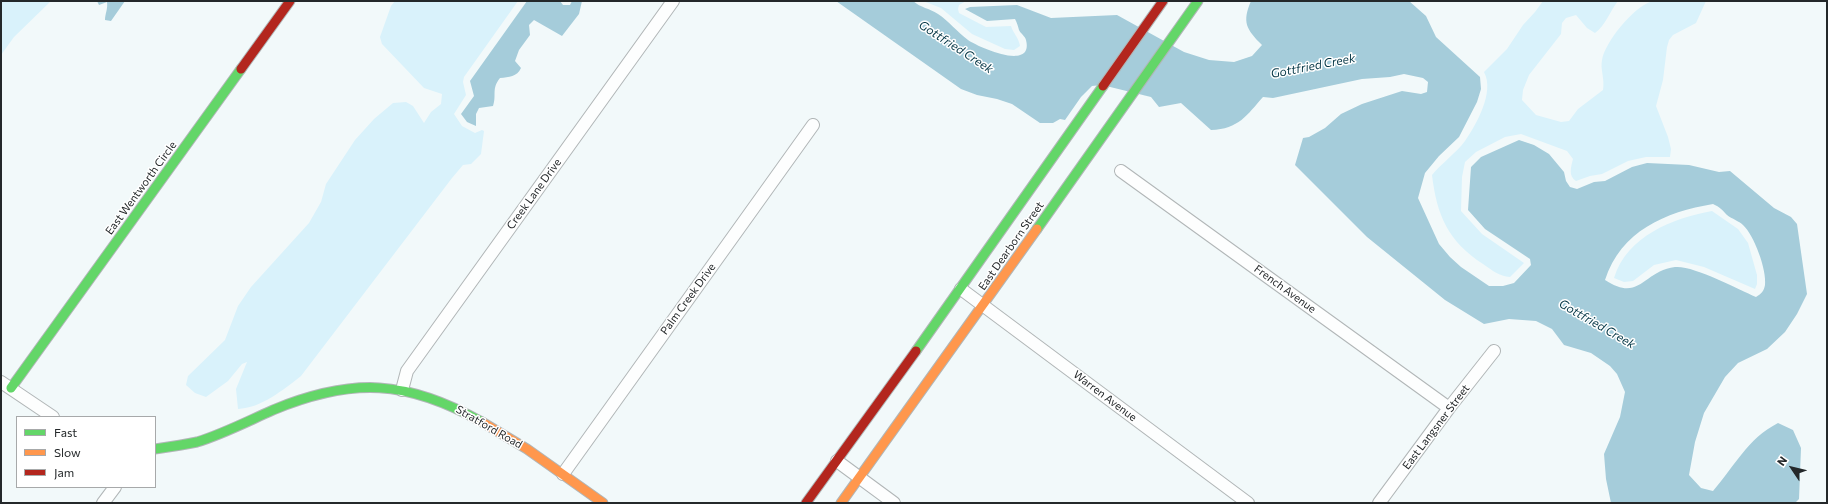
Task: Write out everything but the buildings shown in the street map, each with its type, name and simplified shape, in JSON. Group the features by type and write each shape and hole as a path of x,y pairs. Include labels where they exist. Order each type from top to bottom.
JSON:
{"main road":[{"name":"East Wentworth Circle","path":"6,385 290,1"},
{"name":"East Dearborn Street","path":"806,503 961,289 1163,1"},
{"name":"East Dearborn Street","path":"841,503 1198,1"},
{"name":"Stratford Road","path":"156,449 202,440 294,402 327,392 353,388 382,387 402,390 445,402 465,412 525,448 603,503"}],"street":[{"name":"Creek Lane Drive","path":"402,390 407,371 673,1"},
{"name":"Palm Creek Drive","path":"563,474 813,125"},
{"name":"French Avenue","path":"1121,171 1448,408"},
{"name":"Warren Avenue","path":"961,289 1248,503"},
{"name":"East Langsner Street","path":"1379,503 1448,408 1494,351"},
{"path":"6,385 52,416"},
{"path":"837,461 894,503"},
{"path":"103,503 114,488"}],"shaded area":[{"path":"1,1 51,1 14,37 1,55"},
{"path":"395,1 518,1 464,77 463,82 466,95 454,114 462,126 475,133 482,130 484,131 481,154 471,164 463,165 452,178 301,376 263,402 247,408 238,409 236,389 247,362 242,364 228,381 206,397 195,393 186,385 188,376 225,340 238,306 251,287 309,223 321,202 326,184 355,140 374,119 393,103 406,102 413,106 424,123 431,112 441,104 442,94 424,88 382,44 380,37 391,6"},
{"path":"923,1 966,1 959,5 959,13 986,27 1011,26 1020,46 1014,50 1005,49 972,34 941,8"},
{"path":"1543,1 1618,1 1602,26 1595,33 1587,28 1576,15 1566,18 1562,23 1561,34 1529,75 1523,90 1522,100 1536,115 1561,122 1569,121 1578,109 1603,90 1602,60 1608,44 1628,18 1643,5 1654,1 1706,1 1696,23 1673,35 1669,40 1667,47 1663,80 1656,106 1668,137 1671,149 1670,157 1646,157 1628,161 1602,174 1576,181 1573,179 1571,174 1573,159 1567,151 1521,134 1505,137 1476,152 1465,162 1462,177 1461,211 1482,234 1524,263 1510,277 1499,274 1483,264 1461,246 1453,237 1441,215 1434,190 1432,175 1465,141 1479,117 1486,98 1487,89 1487,80 1484,72 1507,49 1523,25"},
{"path":"1712,211 1738,229 1748,243 1757,275 1757,284 1755,289 1704,267 1676,260 1654,265 1633,281 1624,282 1614,278 1620,263 1629,251 1640,240 1653,231 1667,224 1697,214"}],"water":[{"path":"97,1 125,1 111,21 105,20 107,2 99,5"},
{"path":"527,1 560,1 563,5 570,5 572,1 582,1 579,14 562,36 534,20 529,25 530,35 519,50 515,61 521,68 512,76 500,78 495,89 493,106 479,108 476,114 476,126 467,122 461,114 474,96 470,81"},
{"name":"Gottfried Creek","path":"836,1 913,1 938,14 968,40 993,52 1014,56 1022,54 1026,49 1026,40 1019,30 1015,19 987,21 965,9 970,7 1017,5 1051,18 1117,15 1184,52 1209,60 1234,62 1252,56 1262,45 1249,30 1247,25 1246,20 1248,8 1251,1 1409,1 1426,16 1436,37 1480,77 1481,89 1477,102 1459,137 1439,156 1425,173 1418,198 1439,244 1461,267 1489,286 1503,286 1514,283 1531,265 1530,259 1485,229 1468,210 1471,167 1481,157 1519,140 1534,145 1549,154 1564,172 1566,181 1570,187 1577,189 1594,182 1605,181 1632,167 1647,163 1689,165 1719,172 1730,171 1774,208 1791,217 1797,224 1807,294 1797,314 1785,332 1767,349 1738,363 1725,377 1704,413 1695,442 1689,475 1701,488 1713,491 1750,445 1767,429 1778,423 1793,430 1801,448 1799,499 1795,503 1611,503 1606,479 1604,454 1620,417 1625,392 1617,374 1610,366 1591,353 1564,345 1552,329 1536,321 1509,319 1484,324 1445,300 1367,237 1295,165 1303,138 1309,137 1325,128 1341,114 1362,104 1402,91 1421,94 1427,92 1428,82 1423,78 1404,74 1390,77 1362,79 1273,98 1263,97 1242,120 1236,124 1221,129 1211,130 1181,103 1159,107 1151,97 1102,85 1092,86 1081,97 1065,120 1060,119 1053,123 1040,123 1012,104 977,95 961,89","holes":["1713,204 1727,215 1740,222 1747,230 1755,244 1762,262 1765,279 1764,289 1758,296 1756,297 1727,283 1683,267 1675,267 1664,270 1634,287 1626,288 1617,286 1605,280 1612,263 1622,249 1647,227 1678,212"]}],"traffic: fast":[{"path":"1037,229 1198,1"},
{"path":"11,388 241,69"},
{"path":"916,351 1103,86"},
{"path":"156,449 207,439 302,399 329,392 355,388 379,388 404,391 429,398 455,408 482,422"}],"traffic: slow":[{"path":"841,503 1037,229"},
{"path":"482,422 527,449 603,503"}],"traffic: jam":[{"path":"241,69 290,1"},
{"path":"1103,86 1163,1"},
{"path":"806,503 916,351"}]}
